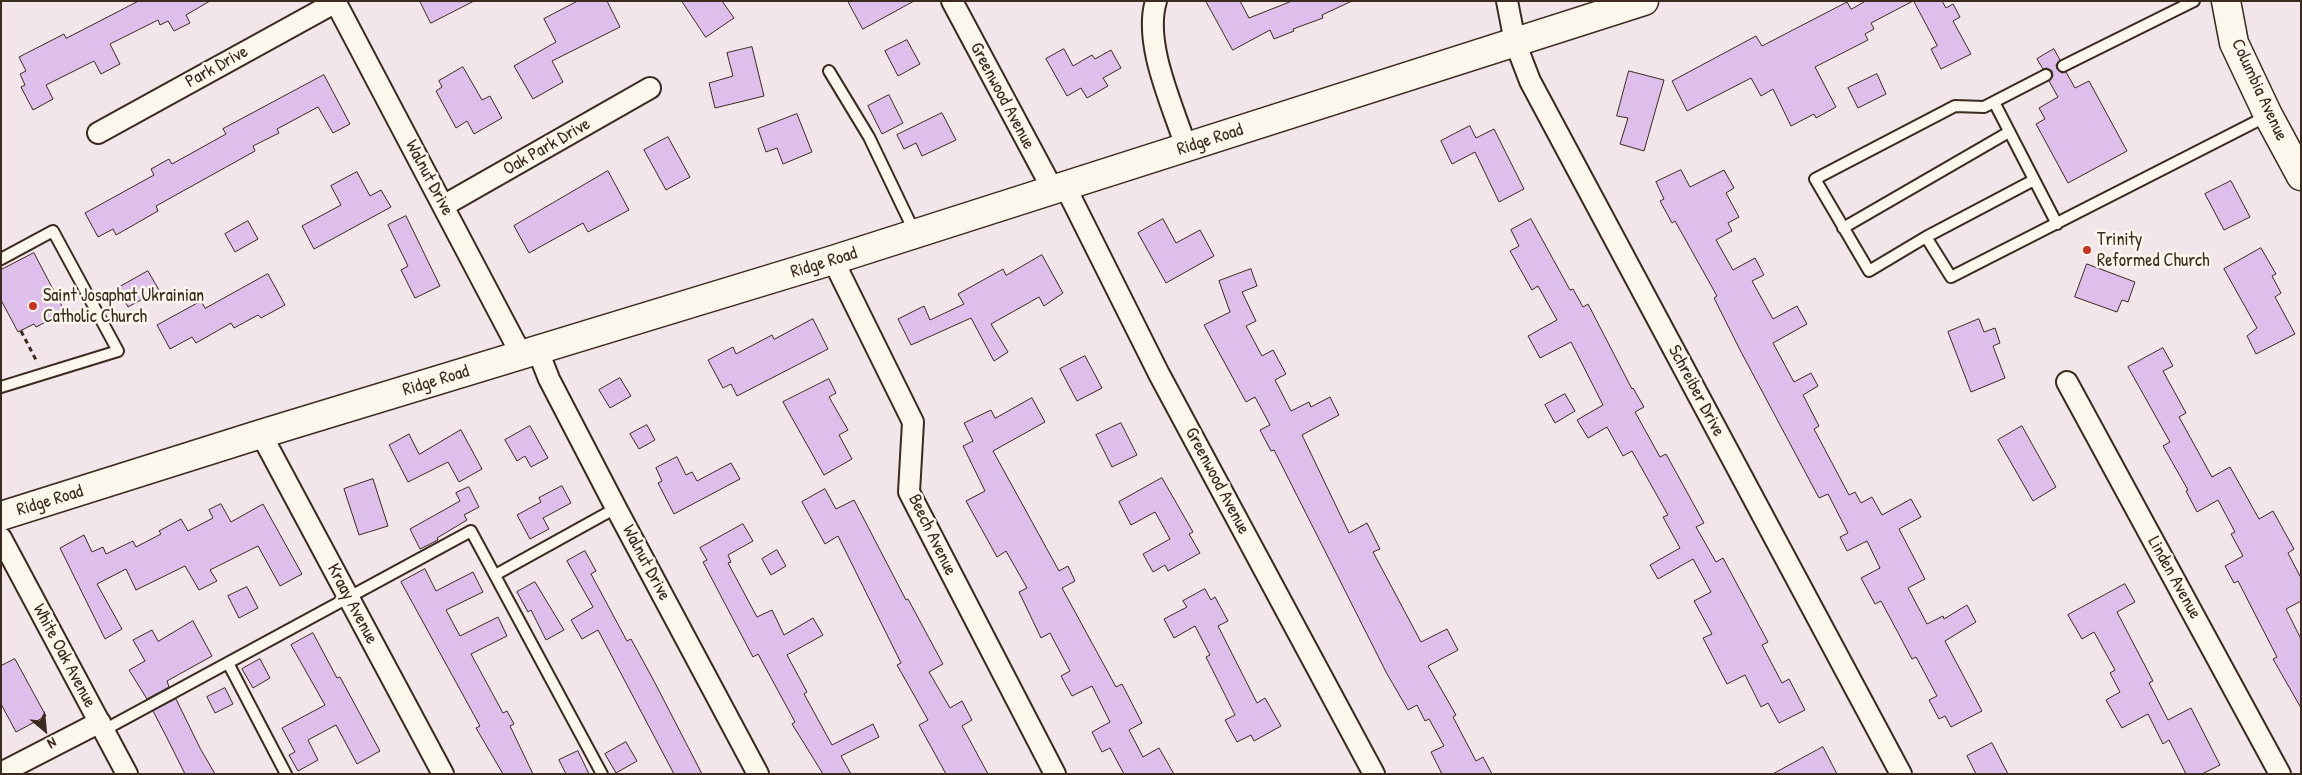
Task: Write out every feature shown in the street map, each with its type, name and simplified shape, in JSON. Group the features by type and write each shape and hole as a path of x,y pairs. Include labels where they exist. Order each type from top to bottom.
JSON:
{"main road":[{"name":"Ridge Road","path":"1,516 260,434 834,260 1644,1"},
{"name":"Columbia Avenue","path":"2226,1 2234,43 2268,115 2301,176"}],"street":[{"name":"Greenwood Avenue","path":"952,1 1059,188 1374,774"},
{"path":"1156,1 1154,10 1155,50 1186,147"},
{"name":"Schreiber Drive","path":"1507,1 1515,42 1530,82 1901,774"},
{"name":"Park Drive","path":"98,133 336,2"},
{"name":"Walnut Drive","path":"336,2 443,206 530,353 550,379 616,508 758,774"},
{"name":"Oak Park Drive","path":"443,206 650,88"},
{"name":"Beech Avenue","path":"834,260 913,422 909,492 1055,774"},
{"name":"Linden Avenue","path":"2067,382 2280,774"},
{"name":"Kraay Avenue","path":"260,434 443,774"},
{"name":"White Oak Avenue","path":"1,538 127,774"},
{"path":"1,773 102,726"}],"lane":[{"path":"2062,66 2194,1"},
{"path":"829,71 869,137 915,234"},
{"path":"2034,180 1926,237 1869,271 1815,179 1955,106 1984,107 2046,75"},
{"path":"1994,102 2057,224"},
{"path":"1926,237 1951,277 2268,115"},
{"path":"1843,228 2009,132"},
{"path":"1,259 53,231 118,351 1,387"},
{"path":"495,575 616,508"},
{"path":"102,726 228,663 471,531 602,774"},
{"path":"228,663 286,774"}],"path":[{"path":"22,331 36,360"}],"building":[{"path":"139,1 210,1 186,15 190,23 174,31 168,21 160,25 158,20 110,44 120,64 101,74 94,61 46,85 53,99 33,110 21,87 25,85 20,74 26,71 19,57 64,34 66,38"},
{"path":"420,1 474,1 431,23"},
{"path":"578,1 607,1 620,27 552,61 563,82 533,99 514,66 556,42 544,19"},
{"path":"682,1 722,1 734,18 706,37"},
{"path":"848,1 914,1 863,29"},
{"path":"1206,1 1240,1 1249,18 1292,1 1352,1 1322,15 1323,18 1293,29 1294,31 1274,39 1270,30 1233,50"},
{"path":"1866,1 1913,1 1871,23 1874,29 1865,34 1868,40 1815,67 1836,107 1816,118 1814,114 1791,126 1773,89 1761,96 1751,78 1687,111 1672,81 1756,36 1762,46 1847,2 1851,9"},
{"path":"1914,1 1942,1 1946,8 1953,4 1960,17 1953,21 1971,54 1941,69 1931,49 1937,46"},
{"path":"907,40 920,64 898,76 885,51"},
{"path":"752,47 764,96 715,108 709,83 733,76 727,53"},
{"path":"1064,49 1073,66 1092,55 1095,59 1111,50 1121,68 1103,78 1108,86 1087,98 1081,88 1067,96 1046,59"},
{"path":"2054,49 2060,60 2056,65 2057,69 2062,73 2066,72 2075,88 2089,81 2127,151 2068,183 2036,124 2045,119 2039,108 2058,97 2049,81 2053,76 2052,71 2047,68 2043,69 2037,59"},
{"path":"463,67 482,100 490,96 502,118 474,134 467,121 456,128 436,91 442,87 439,81"},
{"path":"1629,71 1664,80 1644,151 1620,144 1628,118 1617,116"},
{"path":"1877,74 1886,94 1858,108 1848,88"},
{"path":"324,75 350,124 333,133 318,107 277,129 279,133 253,146 255,151 156,206 158,211 116,235 113,229 98,237 85,213 154,175 151,169 169,159 172,164 226,134 223,129"},
{"path":"889,95 903,123 882,134 868,106"},
{"path":"942,113 956,140 922,156 916,143 904,149 897,135"},
{"path":"797,114 812,152 783,164 777,148 766,152 758,129"},
{"path":"1470,126 1476,138 1494,129 1524,189 1499,202 1475,152 1452,164 1441,141"},
{"path":"668,137 690,177 666,190 644,150"},
{"path":"1681,170 1690,187 1724,170 1734,188 1726,193 1739,217 1728,223 1732,231 1716,240 1733,270 1755,258 1764,275 1752,281 1773,319 1797,306 1807,324 1773,343 1794,382 1811,373 1818,386 1803,395 1819,426 1814,429 1849,495 1855,492 1861,503 1872,497 1882,515 1911,499 1921,517 1899,529 1925,579 1908,588 1927,624 1943,616 1944,619 1967,605 1976,622 1945,641 1982,711 1951,727 1945,716 1939,719 1929,700 1937,696 1916,657 1912,659 1881,601 1875,604 1861,578 1880,568 1867,541 1847,551 1840,537 1848,533 1828,494 1819,498 1740,350 1714,298 1717,296 1675,221 1672,223 1660,201 1664,199 1656,182"},
{"path":"608,171 629,210 588,232 583,223 529,253 514,226"},
{"path":"357,172 370,196 381,190 391,207 314,249 302,226 341,205 331,186"},
{"path":"2231,181 2250,217 2224,230 2205,194"},
{"path":"406,216 440,286 415,298 401,270 408,266 388,225"},
{"path":"1163,219 1176,243 1200,230 1214,256 1166,283 1138,233"},
{"path":"1531,219 1570,290 1573,289 1583,307 1588,304 1632,389 1644,407 1635,412 1660,457 1666,454 1704,523 1696,527 1716,562 1723,558 1768,642 1762,645 1782,683 1789,679 1805,710 1779,723 1768,703 1761,707 1745,675 1727,684 1703,638 1712,634 1694,601 1711,592 1693,559 1658,579 1650,565 1680,548 1663,517 1668,515 1632,451 1623,456 1607,427 1588,438 1577,420 1603,405 1571,342 1540,358 1528,336 1557,320 1538,286 1532,290 1510,251 1519,246 1511,230"},
{"path":"248,221 258,239 235,252 225,234"},
{"path":"2261,248 2276,274 2272,276 2281,293 2275,297 2295,334 2256,354 2247,336 2257,328 2224,269"},
{"name":"Saint Josaphat Ukrainian Catholic Church","path":"34,253 65,312 36,327 34,324 18,332 1,300 1,270"},
{"path":"1042,255 1063,293 1044,306 1039,297 991,324 1008,352 994,361 971,318 911,345 898,319 924,306 930,320 964,304 958,294 1003,269 1006,275"},
{"path":"2087,264 2135,282 2128,302 2122,300 2117,312 2075,297"},
{"path":"1251,269 1257,286 1242,292 1256,321 1246,326 1262,356 1273,350 1286,374 1275,380 1291,411 1309,402 1311,407 1330,397 1339,415 1302,435 1349,533 1367,523 1380,549 1373,552 1421,642 1447,629 1458,650 1428,666 1456,715 1453,717 1476,761 1483,757 1492,774 1442,774 1431,752 1444,746 1429,719 1425,721 1417,705 1408,710 1386,672 1274,450 1271,451 1260,430 1270,425 1255,397 1246,402 1204,325 1230,312 1219,281"},
{"path":"148,271 159,290 128,307 118,288"},
{"path":"268,274 285,305 261,318 258,315 234,328 231,323 196,343 192,337 170,349 157,325 201,301 205,308"},
{"path":"813,319 828,349 737,396 731,384 723,388 708,360 733,347 736,354 772,335 774,339"},
{"path":"1979,319 1984,332 1995,328 2000,343 1993,346 2005,378 1971,392 1948,332"},
{"path":"2163,348 2173,366 2163,371 2186,413 2179,417 2212,477 2230,467 2259,519 2273,511 2294,549 2288,553 2301,578 2301,601 2286,609 2301,639 2301,708 2273,659 2277,657 2238,581 2234,583 2225,566 2243,556 2231,534 2235,532 2218,500 2197,512 2186,491 2188,490 2163,446 2170,442 2128,367"},
{"path":"1085,356 1102,388 1077,401 1060,369"},
{"path":"620,378 631,396 610,408 599,390"},
{"path":"829,379 836,393 829,397 848,430 839,435 852,459 824,475 783,402"},
{"path":"1565,394 1575,411 1555,423 1545,405"},
{"path":"1032,398 1045,422 993,451 1059,571 1068,566 1075,581 1062,588 1116,687 1122,684 1142,723 1129,730 1143,757 1159,748 1174,774 1124,774 1110,748 1102,752 1092,732 1110,722 1092,686 1072,696 1061,676 1070,671 1050,633 1041,638 1019,592 1027,588 1006,551 997,557 966,501 985,491 963,446 973,441 964,423 991,410 995,418"},
{"path":"1121,423 1137,455 1112,467 1096,435"},
{"path":"647,425 655,440 639,449 630,434"},
{"path":"530,426 548,458 531,467 525,456 517,461 505,440"},
{"path":"2022,426 2056,487 2033,501 1998,440"},
{"path":"461,430 482,469 459,482 448,462 408,482 389,445 409,434 419,454"},
{"path":"677,457 686,475 692,472 697,481 731,463 740,479 674,514 658,483 662,481 656,468"},
{"path":"1162,478 1193,532 1189,534 1200,553 1168,571 1165,565 1153,572 1143,554 1170,539 1155,512 1131,525 1119,502"},
{"path":"373,479 388,526 359,535 344,489"},
{"path":"562,486 571,503 543,518 549,529 530,539 517,515 541,502 539,498"},
{"path":"469,487 479,507 464,515 467,520 437,538 438,540 420,549 410,529 460,501 456,493"},
{"path":"825,489 836,509 854,500 906,600 908,599 943,664 929,672 950,708 962,701 972,720 962,726 988,774 946,774 919,725 928,720 897,665 901,663 838,536 825,544 802,502"},
{"path":"221,504 231,522 263,504 302,574 280,586 258,546 210,570 217,581 199,590 185,566 136,590 126,569 97,584 122,629 105,639 60,548 84,535 92,552 103,547 106,554 133,541 136,547 161,534 159,531 181,519 188,531 213,518 209,510"},
{"path":"743,524 753,541 728,555 731,562 728,563 757,617 772,610 784,635 813,618 823,635 787,655 807,692 804,694 832,745 873,724 879,737 841,756 851,774 823,774 792,724 795,722 758,654 753,657 703,562 707,560 700,548"},
{"path":"777,550 786,566 771,575 762,559"},
{"path":"585,551 596,571 591,574 627,641 631,639 702,774 674,774 598,630 582,639 571,620 593,607 567,561"},
{"path":"425,569 436,591 473,572 483,592 446,610 460,636 498,617 507,636 471,654 503,713 507,711 514,724 510,726 533,774 503,774 476,728 480,726 401,582"},
{"path":"535,582 564,630 546,640 531,610 528,612 517,592"},
{"path":"2125,584 2135,602 2117,612 2153,681 2149,683 2168,720 2191,708 2220,765 2202,774 2186,774 2169,740 2163,744 2148,714 2122,728 2106,700 2120,692 2110,673 2115,670 2094,632 2082,639 2068,615"},
{"path":"247,587 258,608 239,618 228,596"},
{"path":"1205,589 1211,600 1215,597 1228,621 1218,626 1257,703 1265,698 1281,726 1254,741 1251,735 1237,742 1225,720 1235,715 1206,657 1210,655 1195,626 1174,638 1164,619 1187,607 1183,601"},
{"path":"193,621 212,656 167,681 169,687 147,699 129,670 145,661 133,640 152,630 158,641"},
{"path":"313,633 337,678 340,677 380,751 357,764 336,725 308,740 318,760 298,771 289,755 295,752 282,728 325,705 291,645"},
{"path":"15,659 46,716 16,732 1,704 1,666"},
{"path":"260,659 270,678 253,688 242,669"},
{"path":"225,688 233,704 215,713 207,697"},
{"path":"176,699 215,774 185,774 153,711"},
{"path":"626,742 637,761 616,773 605,754"},
{"path":"1992,743 2008,774 1976,774 1967,756"},
{"path":"1823,747 1837,774 1773,774"},
{"path":"578,751 589,774 566,774 559,760"}],"place":[{"name":"Trinity Reformed Church","path":"2087,250"},
{"name":"Saint Josaphat Ukrainian Catholic Church","path":"33,306"}]}
